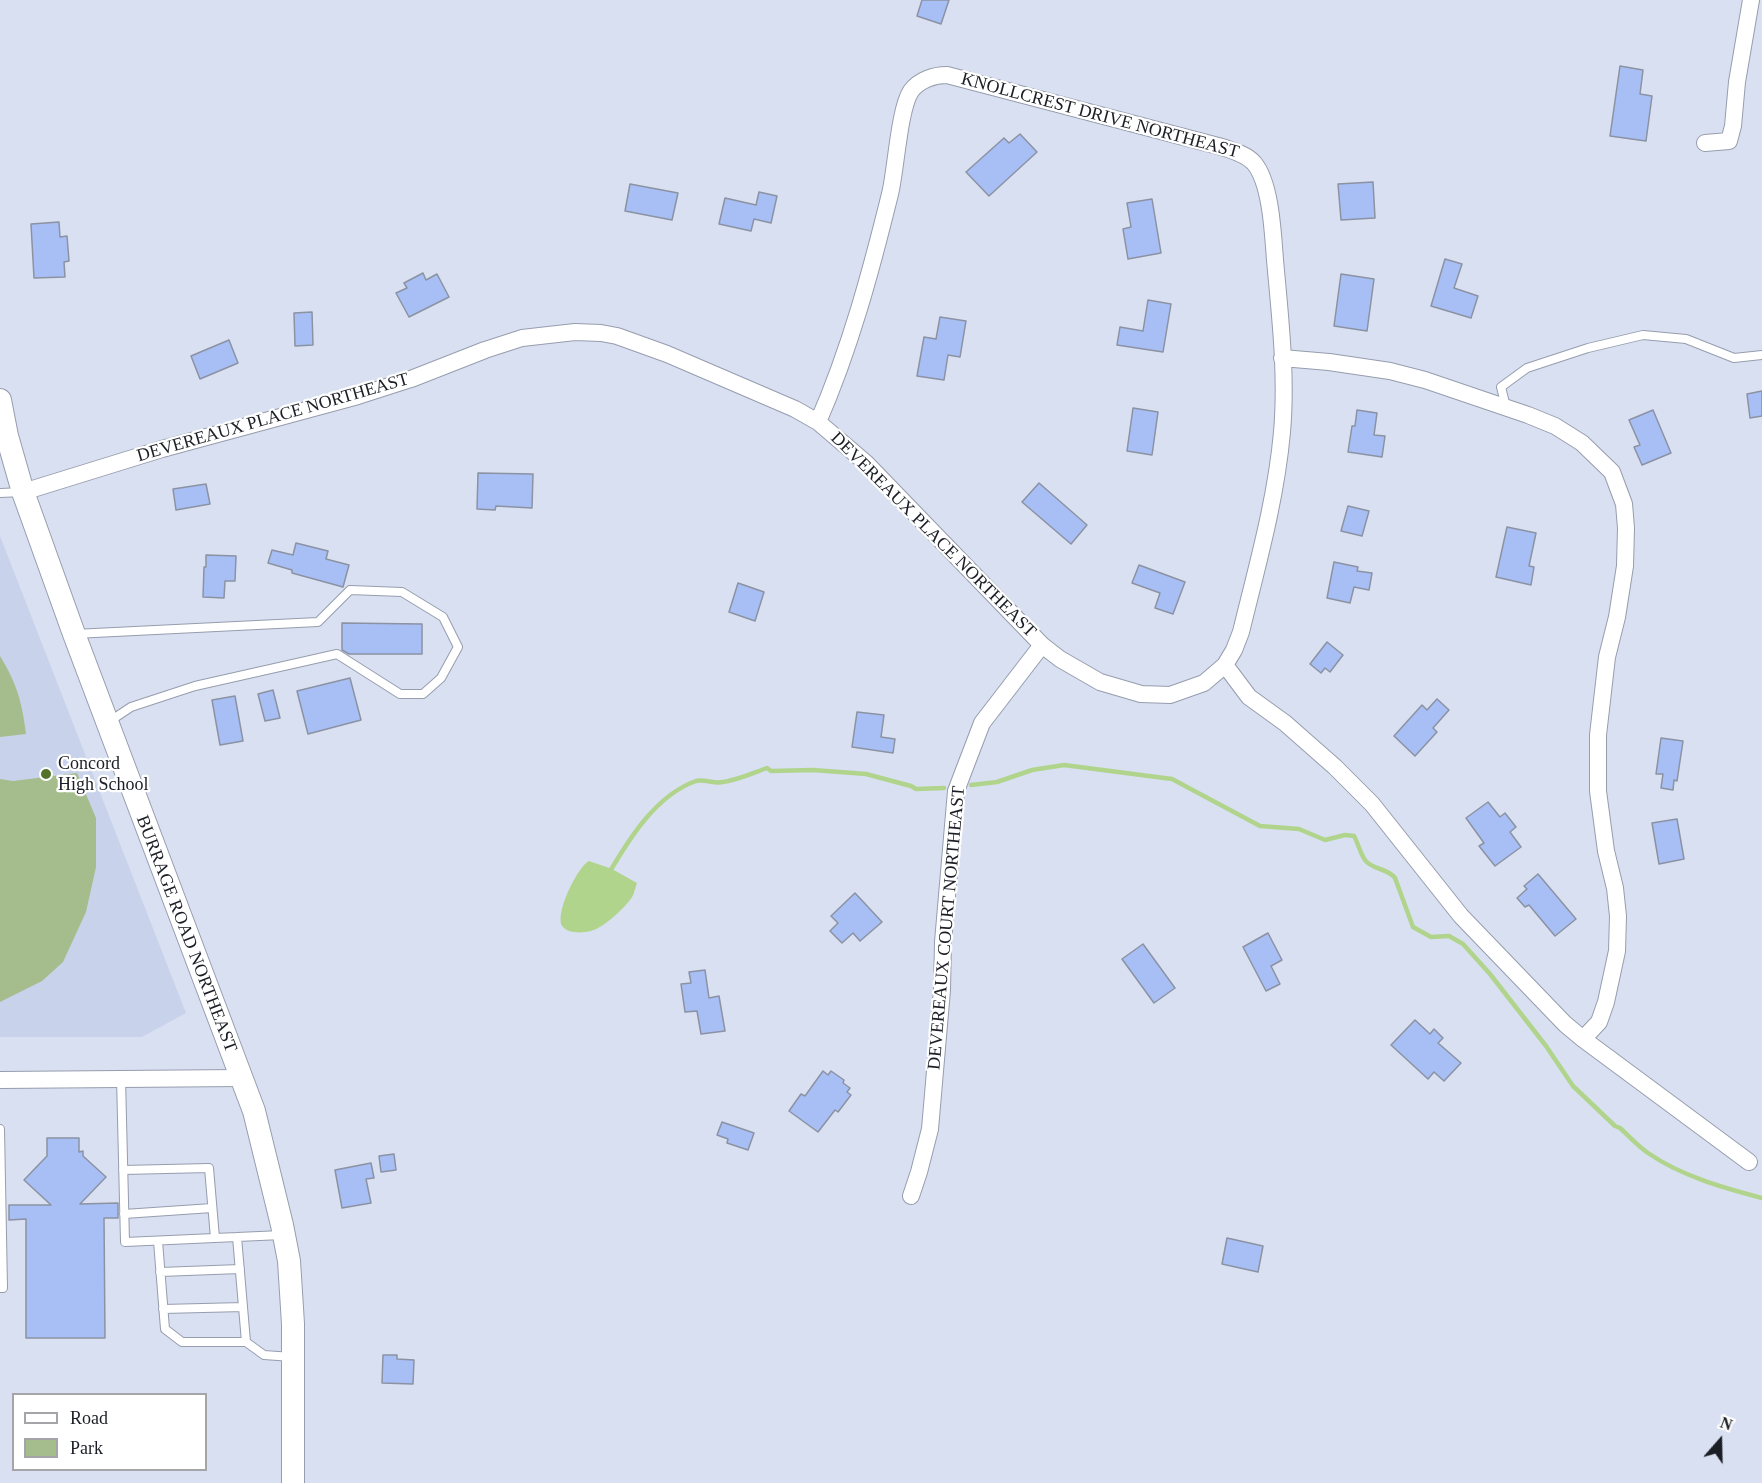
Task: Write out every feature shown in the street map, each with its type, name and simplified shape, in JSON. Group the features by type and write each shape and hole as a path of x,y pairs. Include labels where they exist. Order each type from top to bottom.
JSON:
{"street":[{"path":"1705,142 1729,141 1751,0"},
{"name":"KNOLLCREST DRIVE NORTHEAST","path":"818,422 853,331 890,192 905,105 912,90 924,80 936,75 947,75 1118,118 1246,156 1254,163 1262,176 1272,219 1282,358"},
{"name":"DEVEREAUX PLACE NORTHEAST","path":"23,492 162,448 358,396 522,338 575,332 601,333 627,339 784,404 818,422 866,463 1042,645 1080,672 1100,682 1141,694 1170,694 1204,683 1216,674 1234,650 1241,632 1270,513 1282,432 1282,358"},
{"path":"1282,358 1329,362 1399,373 1506,407 1555,426 1582,442 1612,472 1624,504 1625,566 1617,617 1607,657 1598,735 1599,791 1606,851 1615,888 1618,916 1617,951 1606,1002 1599,1022 1583,1040"},
{"name":"BURRAGE ROAD NORTHEAST","path":"0,400 7,436 23,492 107,723 254,1111 289,1261 293,1357 293,1483"},
{"name":"DEVEREAUX COURT NORTHEAST","path":"911,1196 920,1172 930,1129 956,791 982,723 1042,645"},
{"path":"1225,664 1249,698 1285,723 1335,766 1372,804 1461,916 1565,1024 1583,1040 1749,1162"},
{"path":"0,1080 241,1078"}],"lane":[{"path":"1506,407 1501,387 1527,368 1588,348 1643,335 1686,339 1734,358 1762,355"},
{"path":"0,493 23,492"},
{"path":"74,634 318,622 350,590 402,592 443,617 458,647 441,678 423,694 400,694 337,654 195,686 131,707 107,723"},
{"path":"121,1078 125,1242 284,1235"},
{"path":"0,1129 3,1288 0,1288"},
{"path":"123,1170 208,1168 215,1238"},
{"path":"124,1214 212,1208"},
{"path":"237,1237 246,1342"},
{"path":"158,1240 165,1329 182,1342 246,1342 264,1355 293,1357"},
{"path":"160,1272 240,1269"},
{"path":"163,1309 243,1307"}],"shaded area":[{"name":"Concord High School","path":"0,536 186,1013 142,1037 0,1037"},
{"path":"589,861 612,869 637,883 631,898 606,923 590,931 566,930 561,921 564,903 573,881"}],"green space":[{"path":"0,656 18,694 26,734 0,737"},
{"path":"77,773 96,818 96,867 86,912 63,962 42,981 0,1002 0,779 13,781"}],"building":[{"path":"922,0 949,0 941,24 917,16"},
{"path":"1620,66 1643,70 1640,94 1652,96 1646,141 1610,136"},
{"path":"1020,134 1037,152 989,196 966,172 1004,138 1009,143"},
{"path":"1373,182 1375,218 1341,220 1338,184"},
{"path":"630,184 678,193 672,220 625,211"},
{"path":"759,192 777,196 771,223 754,219 751,231 719,224 725,198 756,205"},
{"path":"1152,199 1161,253 1128,259 1123,229 1131,227 1127,203"},
{"path":"59,222 60,237 67,236 69,261 64,262 65,277 34,278 31,224"},
{"path":"1445,259 1462,264 1454,288 1478,296 1471,318 1431,306"},
{"path":"423,273 426,280 437,274 449,297 409,317 396,293 407,288 404,283"},
{"path":"1341,274 1374,279 1367,331 1334,326"},
{"path":"1148,300 1171,304 1163,352 1117,345 1120,327 1143,331"},
{"path":"312,312 313,345 295,346 294,313"},
{"path":"940,317 966,321 960,357 948,355 944,380 917,376 924,337 936,339"},
{"path":"229,340 238,363 200,379 191,356"},
{"path":"1762,391 1762,416 1750,418 1747,394"},
{"path":"1133,408 1158,412 1152,455 1127,451"},
{"path":"1357,410 1377,413 1374,435 1385,436 1382,457 1348,452"},
{"path":"1653,410 1671,453 1642,465 1634,447 1640,445 1629,420"},
{"path":"478,473 533,474 532,508 496,506 495,510 477,509"},
{"path":"1039,483 1087,525 1071,544 1022,502"},
{"path":"206,484 210,504 176,510 173,489"},
{"path":"1348,506 1369,511 1362,536 1341,531"},
{"path":"1507,527 1536,533 1529,566 1534,567 1531,585 1496,577"},
{"path":"296,543 328,551 326,559 349,565 343,587 292,573 292,570 268,563 272,550 293,555"},
{"path":"206,555 236,556 235,581 225,581 224,598 203,597"},
{"path":"1334,562 1358,567 1357,571 1372,573 1369,590 1354,587 1350,603 1327,598"},
{"path":"1139,565 1185,582 1173,614 1155,608 1160,593 1132,583"},
{"path":"738,583 764,592 755,621 729,612"},
{"path":"342,623 422,624 422,654 349,654 342,650"},
{"path":"1327,642 1343,655 1330,672 1325,668 1321,673 1310,664"},
{"path":"350,678 361,720 308,734 297,691"},
{"path":"273,690 280,718 265,721 258,694"},
{"path":"235,696 243,741 220,745 212,700"},
{"path":"1437,699 1449,710 1433,728 1437,732 1415,756 1394,736 1422,705 1427,710"},
{"path":"857,712 884,715 881,737 895,739 893,753 852,747"},
{"path":"1661,738 1683,741 1677,781 1674,780 1673,790 1661,788 1663,774 1656,774"},
{"path":"1488,802 1500,817 1505,813 1516,827 1510,832 1521,847 1495,866 1479,846 1484,843 1466,818"},
{"path":"1677,819 1684,859 1659,864 1652,823"},
{"path":"1538,874 1576,919 1555,936 1529,905 1525,907 1517,898 1527,889 1524,886"},
{"path":"855,893 882,922 860,941 853,933 842,943 830,931 838,923 831,916"},
{"path":"1268,933 1282,960 1271,966 1280,984 1266,991 1243,947"},
{"path":"1143,944 1175,988 1154,1003 1122,959"},
{"path":"705,970 709,998 719,996 725,1031 701,1034 697,1011 685,1012 681,984 691,983 689,972"},
{"path":"1415,1020 1430,1034 1434,1029 1443,1038 1438,1043 1461,1063 1444,1081 1434,1072 1428,1079 1391,1045"},
{"path":"823,1071 828,1075 831,1071 844,1080 843,1083 850,1088 847,1092 851,1095 838,1112 835,1110 818,1132 789,1111 801,1094 805,1096"},
{"path":"722,1122 754,1133 748,1150 727,1143 728,1139 717,1135"},
{"path":"47,1138 79,1138 79,1152 83,1151 83,1156 106,1177 80,1204 118,1203 118,1218 104,1218 105,1338 26,1338 26,1219 9,1220 9,1205 51,1205 24,1180 47,1156"},
{"path":"394,1154 396,1170 381,1172 379,1156"},
{"path":"371,1163 374,1178 366,1179 371,1203 342,1208 335,1170"},
{"path":"1227,1238 1263,1246 1258,1272 1222,1264"},
{"path":"383,1355 397,1355 397,1359 414,1360 413,1384 382,1383"}],"waterway":[{"path":"971,785 997,782 1032,770 1064,765 1172,779 1260,826 1299,829 1325,840 1345,835 1354,836 1368,863 1388,872 1395,878 1413,927 1431,937 1449,936 1463,944 1490,974 1546,1046 1573,1086 1615,1126 1648,1153 1674,1168 1718,1185 1762,1198"},
{"path":"609,873 625,846 656,807 668,796 696,781 729,781 767,768 771,771 813,770 866,774 916,789 944,788"}],"place":[{"name":"Concord High School","path":"46,774"}]}
